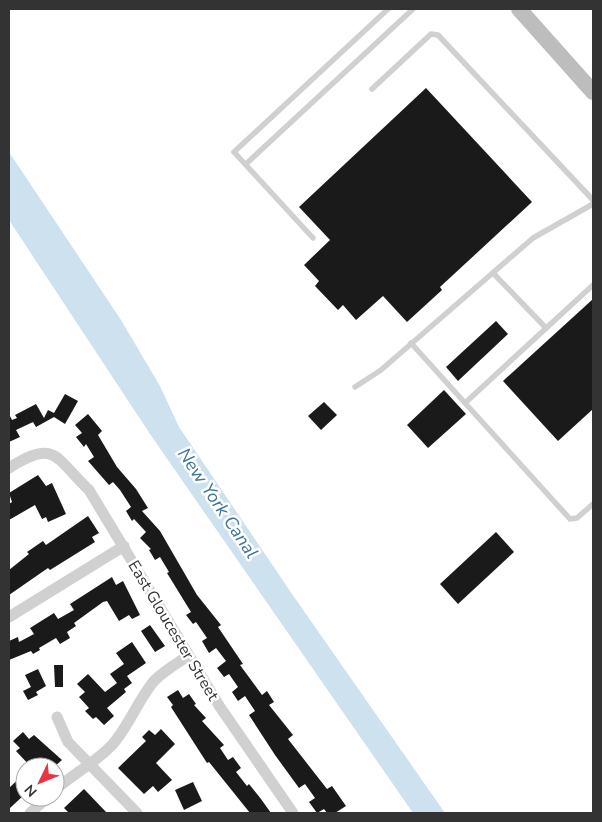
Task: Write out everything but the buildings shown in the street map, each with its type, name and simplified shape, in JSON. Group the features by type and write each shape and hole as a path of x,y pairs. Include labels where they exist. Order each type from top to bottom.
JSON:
{"street":[{"path":"518,9 593,92"},
{"name":"East Gloucester Street","path":"9,468 30,454 50,454 62,461 89,490 220,707 293,813"},
{"path":"9,618 124,546"},
{"path":"65,781 90,765 112,744 154,682 167,669 188,656"},
{"path":"58,717 68,742 137,813"}],"lane":[{"path":"313,238 234,152 388,9"},
{"path":"246,164 413,9"},
{"path":"372,89 431,34 438,35 593,200"},
{"path":"355,386 381,370 537,235 593,204"},
{"path":"493,273 546,328"},
{"path":"465,403 593,284"},
{"path":"412,344 570,519 577,518 593,504"}],"water":[{"name":"New York Canal","path":"9,152 121,320 160,386 179,427 292,594 445,813 413,813 152,437 9,220"}]}
